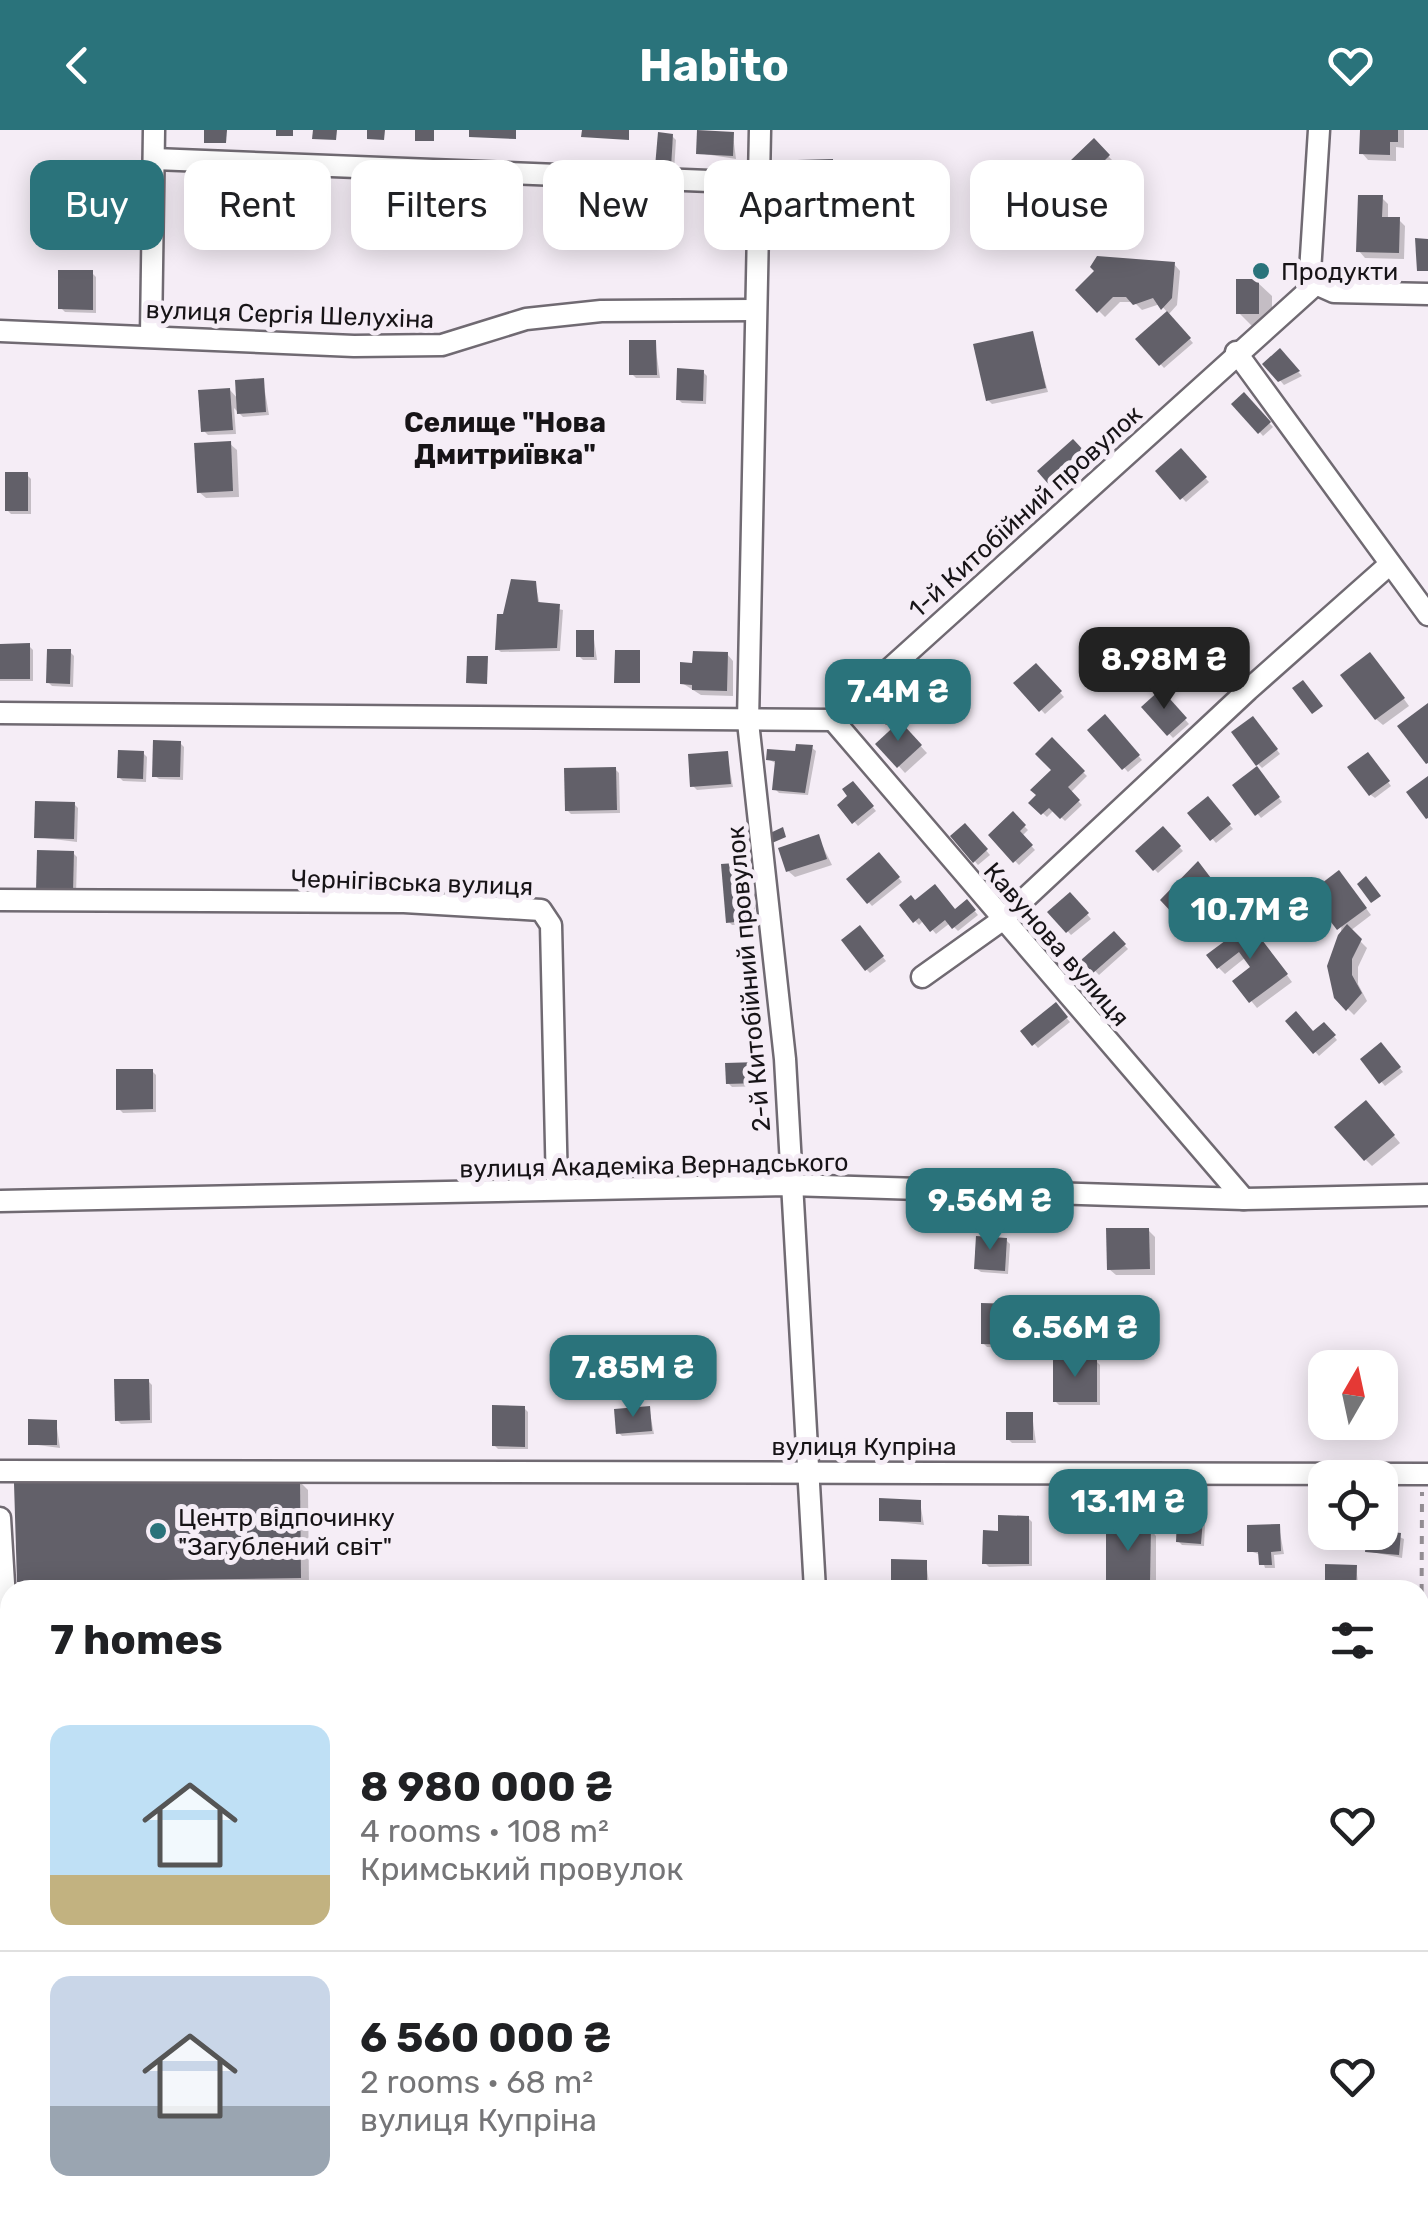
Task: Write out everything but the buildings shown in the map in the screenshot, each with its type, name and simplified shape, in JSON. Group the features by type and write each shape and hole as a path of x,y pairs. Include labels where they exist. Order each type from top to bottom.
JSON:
{"street":[{"path":"151,335 154,130"},
{"name":"2-й Китобійний провулок","path":"760,130 760,160"},
{"path":"1320,130 1310,272 1316,284 1334,292 1428,294"},
{"path":"154,159 704,181"},
{"name":"2-й Китобійний провулок","path":"757,250 748,722 785,1058 814,1580"},
{"name":"1-й Китобійний провулок","path":"833,720 1236,352 1316,284"},
{"name":"вулиця Сергія Шелухіна","path":"0,331 354,346 442,345 526,319 601,311 754,310"},
{"path":"1236,352 1428,615"},
{"path":"922,978 1002,920 1248,690 1390,564"},
{"path":"0,713 833,720"},
{"name":"Кавунова вулиця","path":"833,720 1244,1199"},
{"name":"Чернігівська вулиця","path":"0,900 404,902 541,910 550,924 557,1190"},
{"name":"вулиця Академіка Вернадського","path":"0,1201 789,1185 1244,1199 1428,1195"},
{"name":"вулиця Купріна","path":"0,1471 319,1475 810,1470 1425,1474"},
{"path":"0,1518 4,1580"}],"path":[{"path":"1423,1580 1425,1474"}],"place":[{"name":"Продукти","path":"1261,271"},
{"name":"Центр відпочинку \"Загублений світ\"","path":"158,1531"}],"district":[{"name":"Селище \"Нова Дмитриївка\"","path":"505,438"}]}
